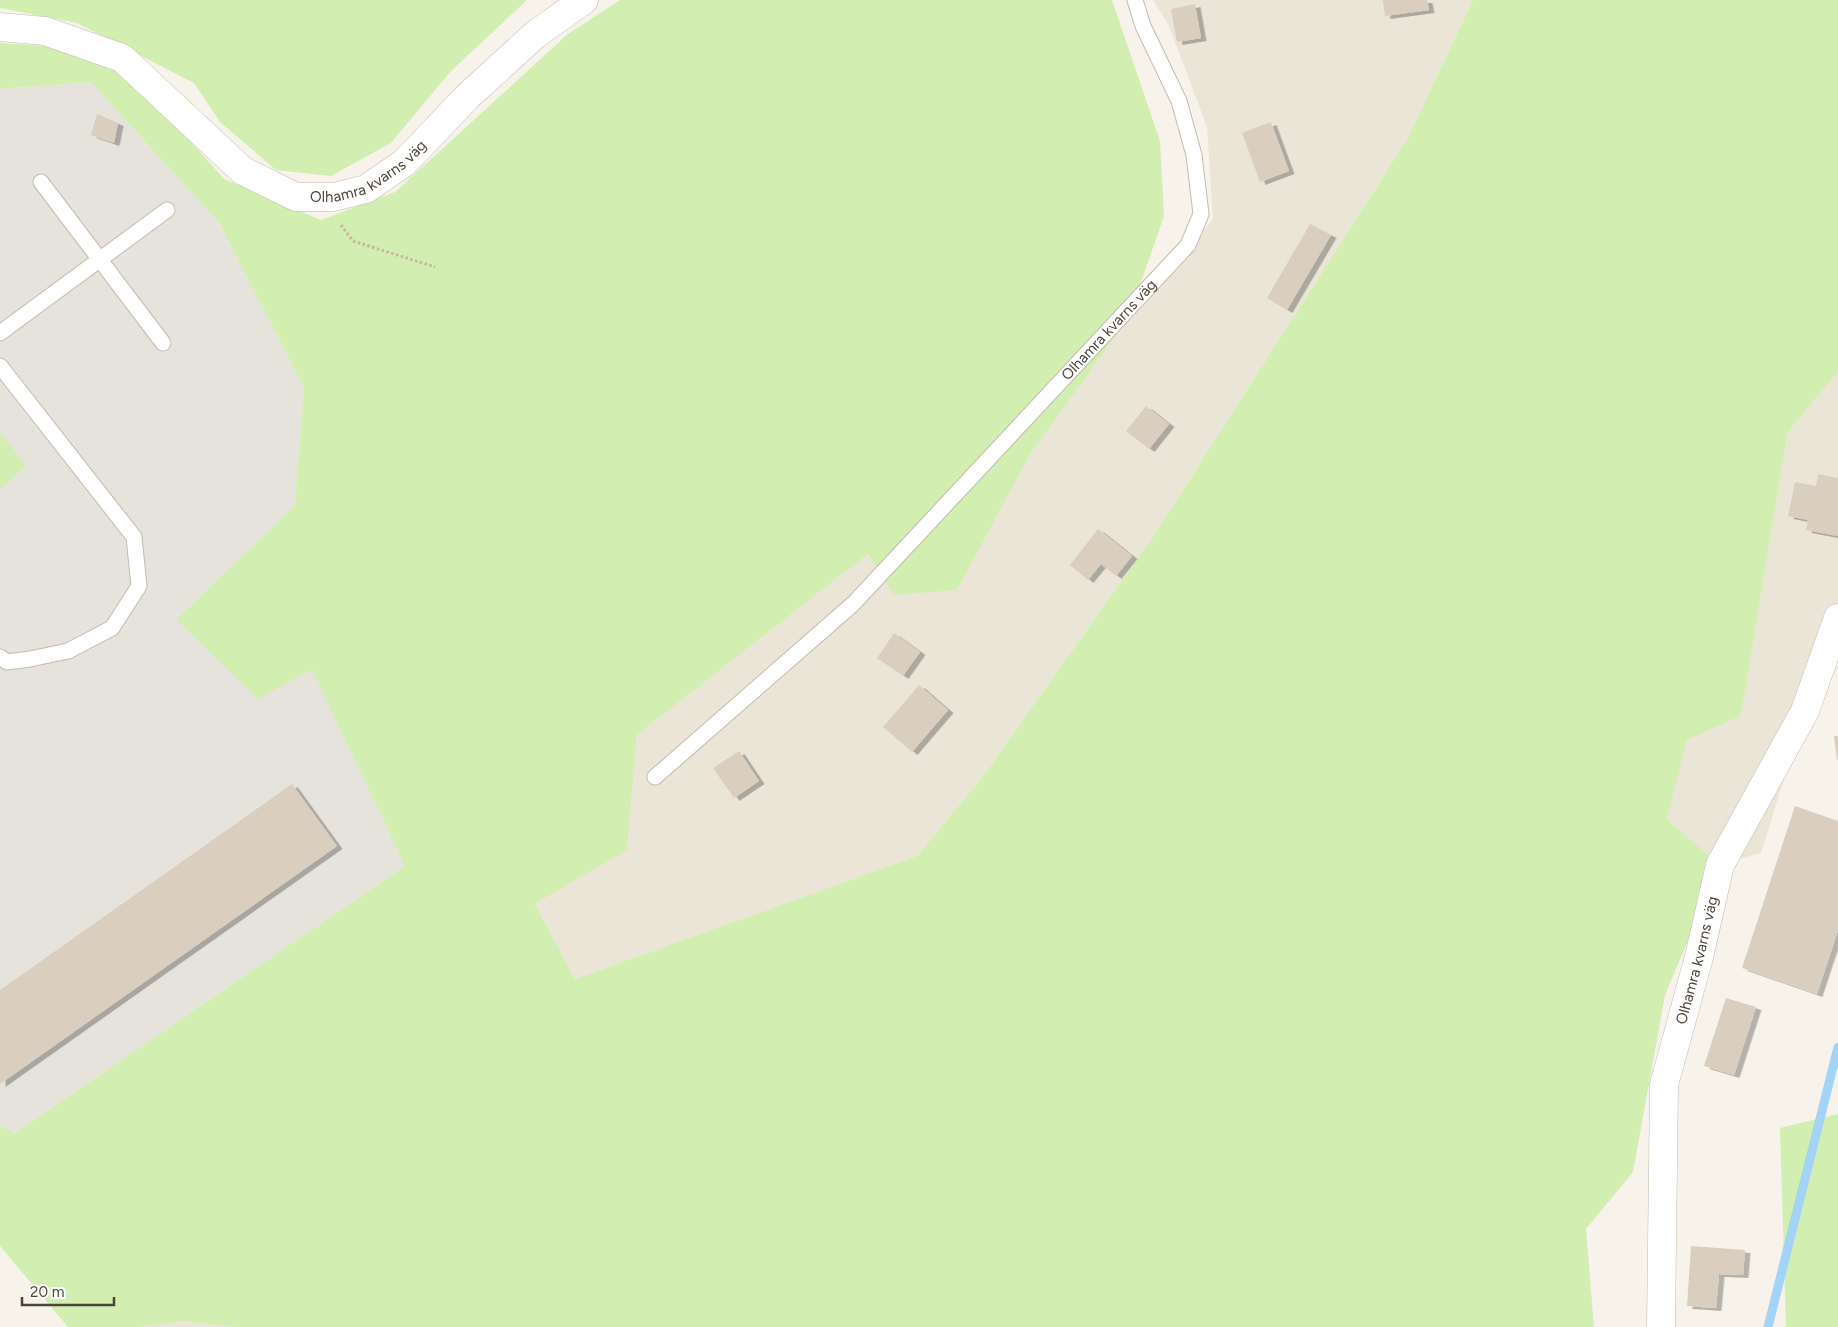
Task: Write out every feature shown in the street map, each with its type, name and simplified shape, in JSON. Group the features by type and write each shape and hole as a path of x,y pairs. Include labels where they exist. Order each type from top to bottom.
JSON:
{"street":[{"name":"Olhamra kvarns väg","path":"0,27 45,31 122,58 243,171 296,197 334,197 366,189 404,163 468,96 536,34 584,0"},
{"name":"Olhamra kvarns väg","path":"1661,1327 1664,1085 1720,865 1805,711 1838,618"}],"lane":[{"name":"Olhamra kvarns väg","path":"655,777 853,604 1188,245 1201,214 1194,155 1180,101 1143,26 1135,0"},
{"path":"41,182 163,343"},
{"path":"0,333 167,210"},
{"path":"0,366 134,537 139,586 112,628 68,651 7,662 0,657"}],"path":[{"path":"338,221 353,241 435,267"}],"shaded area":[{"path":"1153,0 1473,0 1408,138 1151,540 981,779 917,856 575,979 535,904 627,850 637,735 868,554 894,595 957,589 1031,453 1128,317 1213,219 1207,127 1169,26"},
{"path":"91,82 220,224 304,389 295,506 176,619 312,668 405,866 15,1133 0,1125 0,89"},
{"path":"1838,372 1838,606 1761,853 1720,865 1667,819 1687,740 1741,716 1788,432"},
{"path":"183,1321 234,1327 140,1327"}],"green space":[{"path":"0,0 527,0 451,71 391,143 331,176 276,170 220,122 194,83 77,23 0,8"},
{"path":"620,0 1112,0 1160,141 1164,216 1129,317 1031,453 957,590 894,595 868,554 637,735 627,850 535,904 575,979 917,856 981,779 1151,540 1408,138 1473,0 1838,0 1838,372 1788,432 1741,716 1687,740 1667,819 1720,865 1665,995 1633,1172 1586,1229 1594,1327 234,1327 183,1321 140,1327 68,1327 0,1246 0,1125 15,1133 405,866 312,669 258,699 176,619 295,506 304,389 220,224 91,82 0,89 0,43 47,46 105,59 147,92 224,179 321,220 395,192 568,34"},
{"path":"0,432 26,466 0,489"},
{"path":"1838,1114 1838,1327 1786,1327 1780,1128"}],"building":[{"path":"1383,0 1427,0 1429,10 1385,16"},
{"path":"1195,4 1201,38 1177,42 1171,9"},
{"path":"97,114 118,123 114,143 91,135"},
{"path":"1271,122 1289,171 1260,182 1242,133"},
{"path":"1310,224 1331,235 1287,310 1267,298"},
{"path":"1146,406 1169,424 1149,449 1126,431"},
{"path":"1818,474 1838,478 1838,536 1806,530 1808,520 1788,516 1795,482 1816,486"},
{"path":"1098,529 1132,556 1116,576 1101,564 1088,580 1070,565"},
{"path":"894,633 920,652 903,676 877,658"},
{"path":"919,685 948,710 912,752 883,727"},
{"path":"1834,736 1838,736 1838,760 1837,760"},
{"path":"739,751 759,781 734,798 713,768"},
{"path":"292,784 337,846 0,1084 0,990"},
{"path":"1795,806 1838,821 1838,930 1817,994 1742,968"},
{"path":"1726,998 1756,1007 1734,1075 1704,1066"},
{"path":"1691,1246 1745,1250 1743,1275 1719,1274 1716,1308 1687,1306"}],"waterway":[{"path":"1768,1327 1838,1047"}]}
